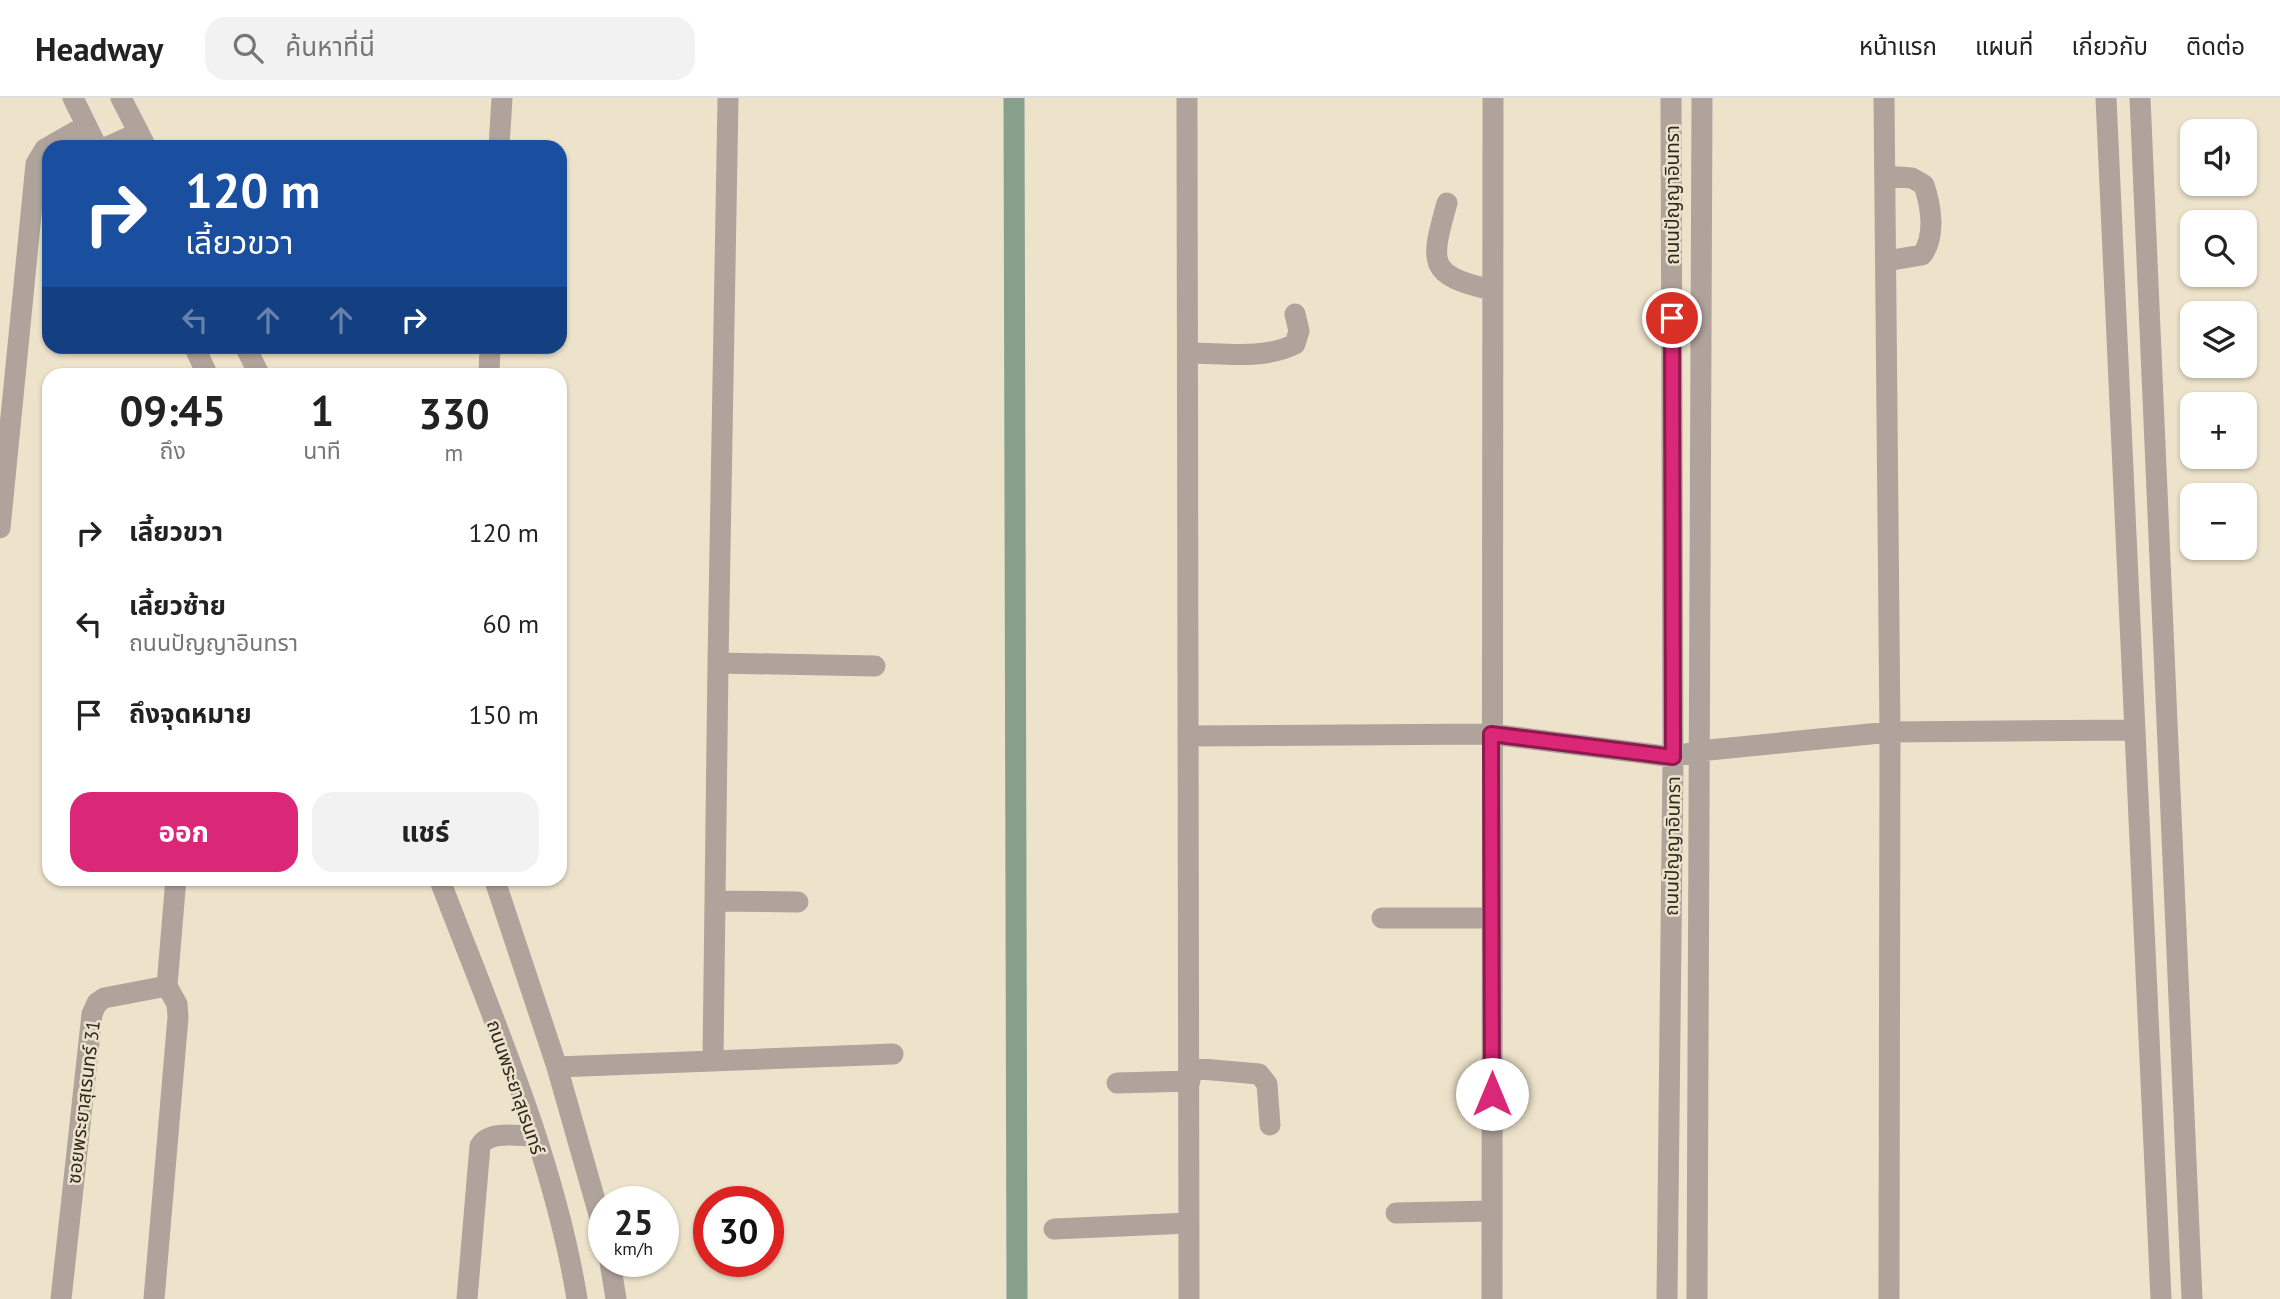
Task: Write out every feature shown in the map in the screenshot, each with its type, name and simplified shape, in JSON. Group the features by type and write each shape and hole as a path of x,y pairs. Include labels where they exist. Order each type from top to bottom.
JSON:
{"street":[{"path":"73,98 93,140"},
{"path":"121,98 142,140"},
{"path":"499,140 502,98"},
{"path":"713,1059 728,98"},
{"path":"1187,98 1189,1299"},
{"path":"1492,1299 1493,98"},
{"name":"ถนนปัญญาอินทรา","path":"1667,1299 1673,757 1671,98"},
{"name":"ถนนปัญญาอินทรา","path":"1697,1299 1702,98"},
{"path":"1884,98 1890,732 1889,1299"},
{"path":"2106,98 2161,1299"},
{"path":"2140,98 2192,1299"},
{"path":"61,140 85,126"},
{"path":"0,528 41,182 36,164 42,154"},
{"path":"1885,176 1912,178 1924,185 1931,234 1922,255 1886,261"},
{"path":"1447,203 1436,240 1437,262 1444,273 1457,282 1492,290"},
{"path":"1189,352 1269,354 1283,350 1295,344 1299,331 1295,314"},
{"path":"718,663 875,666"},
{"path":"2133,708 2168,707"},
{"path":"1190,736 1491,734 1673,757 1699,751 1890,732 2134,730"},
{"path":"2135,762 2169,761"},
{"path":"154,1299 178,1017 177,1004 167,986 175,886"},
{"name":"ถนนพระยาสุเรนทร์","path":"442,886 534,1136 571,1261 577,1299"},
{"path":"497,886 557,1067 591,1186"},
{"path":"717,901 798,902"},
{"path":"1382,918 1491,918"},
{"name":"ซอยพระยาสุเรนทร์ 31","path":"61,1299 92,1014 97,1003 104,998 167,986"},
{"path":"557,1067 893,1054"},
{"path":"1117,1083 1190,1075 1259,1074 1267,1084 1270,1125"},
{"path":"467,1299 480,1146 483,1139 491,1136 534,1136"},
{"path":"1396,1213 1492,1211"},
{"path":"1054,1229 1189,1223"},
{"path":"612,1277 616,1299"}],"waterway":[{"path":"1014,98 1017,1299"}],"route":[{"path":"1492,1094 1491,734 1673,757 1672,318"}]}
